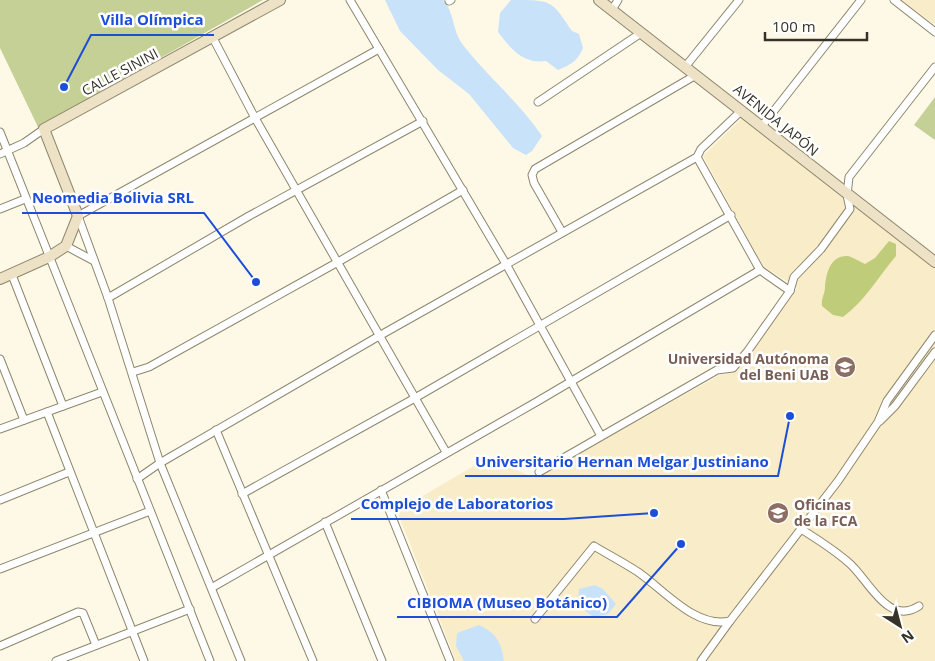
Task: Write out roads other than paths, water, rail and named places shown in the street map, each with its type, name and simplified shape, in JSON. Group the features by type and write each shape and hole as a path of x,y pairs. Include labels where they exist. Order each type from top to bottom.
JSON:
{"street":[{"name":"CALLE SININI","path":"0,154 24,143 44,129 280,0"},
{"path":"350,0 506,264 602,436"},
{"name":"AVENIDA JAPÓN","path":"599,0 742,110 847,196 935,262"},
{"path":"612,10 618,0"},
{"path":"685,67 739,0"},
{"path":"762,126 862,0"},
{"path":"894,0 935,32"},
{"path":"538,102 641,33"},
{"path":"213,38 255,118 446,452"},
{"path":"0,280 49,257 66,246 78,216 379,49"},
{"path":"539,472 718,370 733,368 747,352 790,291 794,277 821,249 850,210 847,196 849,177 935,67"},
{"path":"562,232 534,183 532,175 536,169 696,75"},
{"path":"137,479 160,463 379,336 697,157 701,149 742,110"},
{"path":"108,298 249,216 423,121"},
{"path":"44,129 108,298 133,372 160,463 241,661"},
{"path":"0,132 10,150 25,199 210,661"},
{"path":"697,157 760,270 790,291"},
{"path":"133,372 149,367 338,262 462,190"},
{"path":"0,209 25,199"},
{"path":"242,494 415,398 731,215"},
{"path":"66,246 94,261"},
{"path":"212,587 446,452 572,382 760,270"},
{"path":"12,274 63,406"},
{"path":"701,661 838,481 878,422 887,401 935,335"},
{"path":"878,422 895,406 935,352"},
{"path":"0,359 24,420"},
{"path":"0,429 102,392"},
{"path":"47,412 144,661"},
{"path":"216,430 242,494 270,554 313,661"},
{"path":"0,500 69,472"},
{"path":"381,490 450,661"},
{"path":"0,570 150,511"},
{"path":"325,522 382,661"},
{"path":"801,528 848,561 883,603 906,612 919,606"},
{"path":"535,619 594,546 638,572 692,613 717,624 730,621"},
{"path":"56,661 190,609"},
{"path":"0,646 78,612 83,613 96,645"}],"water":[{"path":"385,0 443,0 450,11 459,40 524,112 542,136 532,151 526,155 513,148 469,94 438,70 400,31"},
{"path":"511,0 535,0 555,8 572,31 579,34 583,48 576,59 558,70 546,61 531,60 518,54 498,32 500,13"},
{"path":"595,585 603,589 616,604 608,614 594,617 581,606 579,589"},
{"path":"479,625 497,639 504,661 464,661 456,646 457,633"}],"place":[{"name":"Villa Olímpica","path":"64,87"},
{"name":"Neomedia Bolivia SRL","path":"256,282"},
{"name":"Universidad Autónoma del Beni UAB","path":"845,367"},
{"name":"Universitario Hernan Melgar Justiniano","path":"790,416"},
{"name":"Complejo de Laboratorios","path":"654,513"},
{"name":"Oficinas de la FCA","path":"778,513"},
{"name":"CIBIOMA (Museo Botánico)","path":"681,544"}]}
